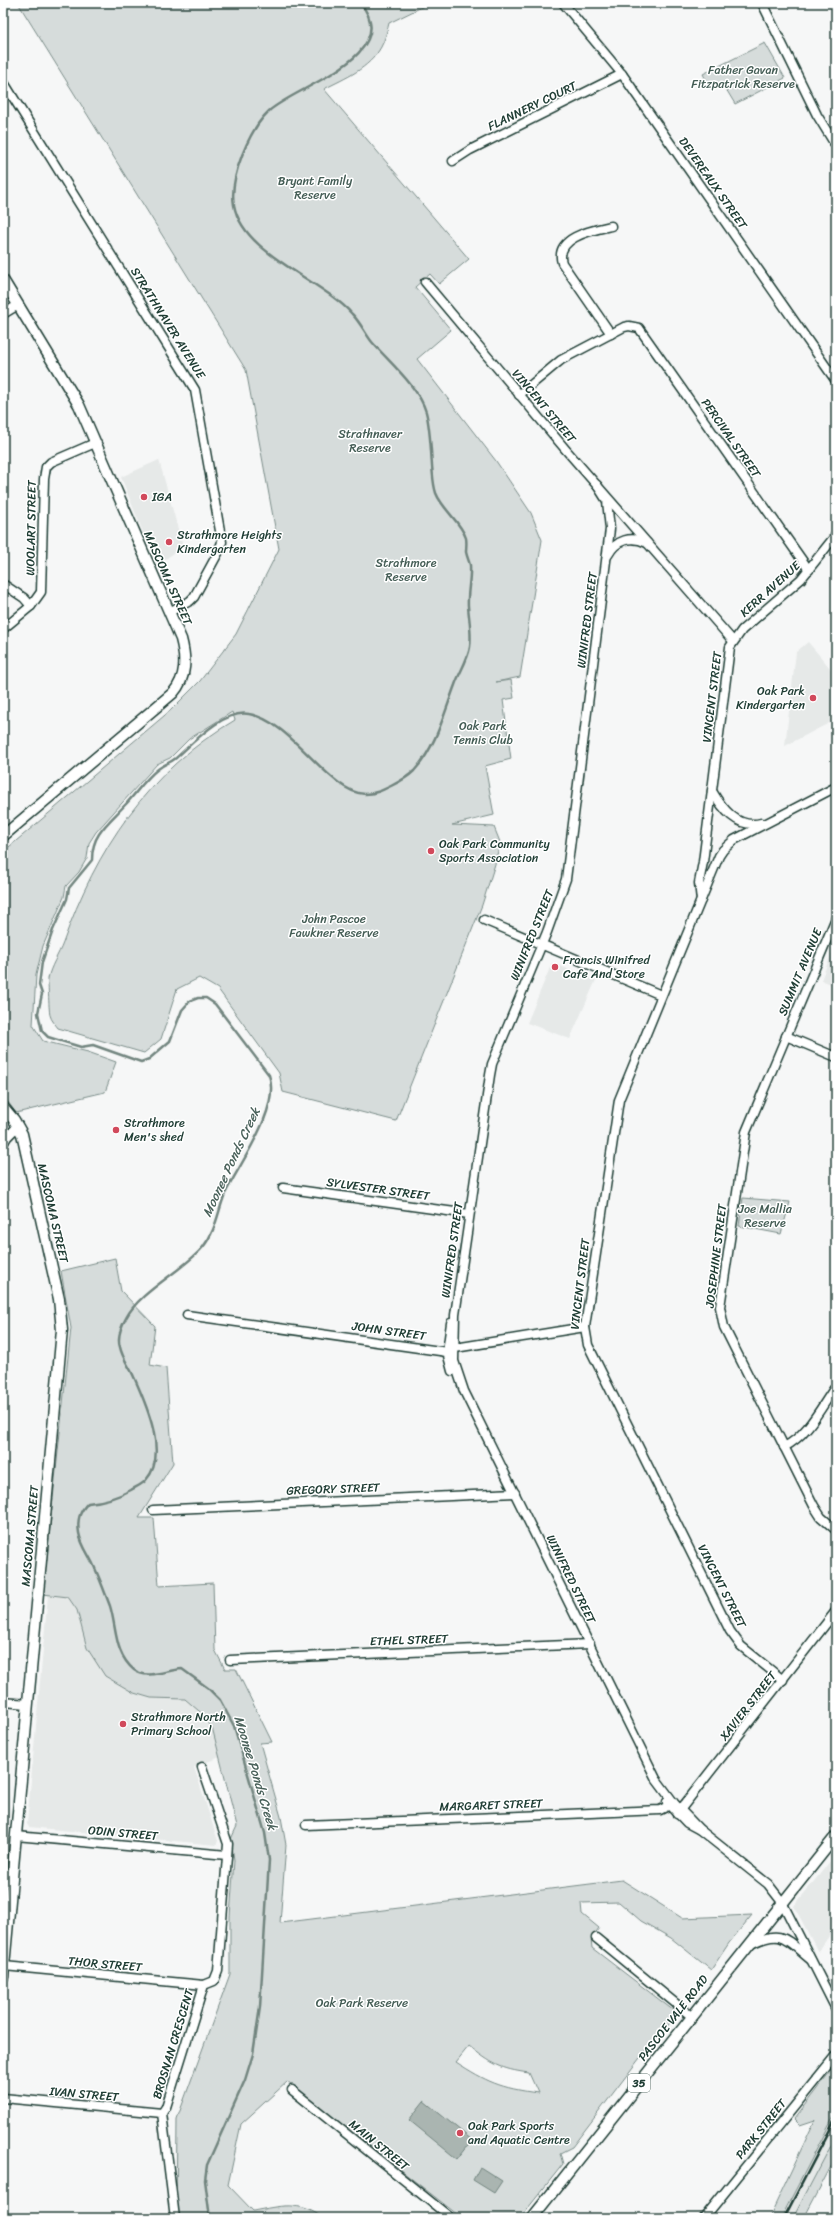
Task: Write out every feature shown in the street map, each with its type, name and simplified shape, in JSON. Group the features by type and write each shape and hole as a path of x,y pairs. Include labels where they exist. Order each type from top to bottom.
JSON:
{"main road":[{"name":"MASCOMA STREET","path":"3,280 72,392 169,612 185,654 185,668 178,687 3,836"},
{"name":"MASCOMA STREET","path":"3,1107 18,1126 25,1148 59,1299 62,1330 3,1977"},
{"name":"PASCOE VALE ROAD","path":"532,2218 691,2016 836,1836"}],"street":[{"name":"DEVEREAUX STREET","path":"563,3 622,74 836,381"},
{"path":"762,3 817,115 836,146"},
{"name":"FLANNERY COURT","path":"453,161 470,150 622,74"},
{"name":"STRATHNAVER AVENUE","path":"3,80 195,390 222,542 218,553 190,601 169,612"},
{"path":"519,395 561,360 612,334 562,263 560,252 566,244 580,235 611,226"},
{"name":"VINCENT STREET","path":"424,282 519,395 733,641 729,654 703,862 699,883 701,900"},
{"path":"3,314 18,305"},
{"name":"PERCIVAL STREET","path":"612,334 629,326 639,328 643,332 809,570"},
{"name":"WOOLART STREET","path":"3,629 31,606 38,598 42,587 44,472 51,462 95,443"},
{"name":"WINIFRED STREET","path":"597,485 609,508 610,529 566,879 542,944 492,1064 455,1315 454,1362 464,1390 656,1779 671,1804 679,1812 768,1884 782,1902 836,2009"},
{"name":"KERR AVENUE","path":"733,641 742,630 809,570 836,535"},
{"name":"WINIFRED STREET","path":"606,558 612,547 621,542 638,538 648,544"},
{"path":"3,584 24,598 31,606"},
{"name":"VINCENT STREET","path":"783,1680 741,1646 730,1631 588,1345 585,1327 619,1100 710,877 723,850 729,844 769,821 836,787"},
{"path":"712,791 722,807 732,817 751,824 769,821"},
{"path":"703,862 706,873 710,877"},
{"name":"SUMMIT AVENUE","path":"786,1036 836,918"},
{"path":"484,920 662,993"},
{"path":"786,1036 836,1057"},
{"name":"JOSEPHINE STREET","path":"786,1036 746,1132 720,1307 724,1326 814,1506 821,1517 836,1530"},
{"path":"3,1144 7,1137 18,1126"},
{"name":"SYLVESTER STREET","path":"283,1188 469,1214"},
{"name":"JOHN STREET","path":"188,1315 446,1352"},
{"name":"WINIFRED STREET","path":"455,1315 450,1326 446,1352 450,1369 464,1390"},
{"path":"446,1352 455,1348 585,1327"},
{"path":"784,1447 792,1443 805,1430 836,1386"},
{"name":"GREGORY STREET","path":"153,1510 515,1493"},
{"name":"XAVIER STREET","path":"679,1812 836,1611"},
{"name":"ETHEL STREET","path":"230,1660 590,1644"},
{"path":"3,1702 28,1704"},
{"name":"BROSNAN CRESCENT","path":"175,2218 162,2113 166,2107 204,1986 214,1981 218,1971 228,1855 228,1844 202,1767"},
{"name":"MARGARET STREET","path":"306,1825 660,1810 671,1804"},
{"name":"ODIN STREET","path":"16,1836 228,1855"},
{"path":"746,1947 769,1935 780,1936 813,1962"},
{"path":"596,1938 691,2016"},
{"name":"THOR STREET","path":"4,1966 204,1986"},
{"name":"PARK STREET","path":"704,2218 836,2055"},
{"name":"MAIN STREET","path":"292,2090 451,2218"},
{"name":"IVAN STREET","path":"3,2098 162,2113"}],"shaded area":[{"path":"159,460 183,547 164,560 153,538 146,540 121,477"},
{"name":"Oak Park Kindergarten","path":"808,642 836,675 836,722 831,722 785,746 796,652"},
{"path":"836,942 836,986 821,980"},
{"path":"552,963 596,980 570,1039 527,1023"},
{"name":"Strathmore North Primary School","path":"48,1595 68,1597 77,1610 87,1648 134,1693 151,1698 185,1699 206,1717 213,1731 220,1757 194,1767 218,1841 216,1845 29,1827 27,1824"},
{"path":"836,1854 836,1926 818,1952 794,1906"},
{"path":"424,2101 472,2140 457,2159 409,2120"},
{"path":"836,2112 836,2136 793,2218 781,2218"},
{"path":"480,2167 502,2181 494,2193 473,2180"}],"green space":[{"path":"18,3 421,3 424,6 389,23 386,35 376,55 356,72 324,89 469,259 439,284 430,274 415,287 451,330 417,359 496,461 531,513 542,540 520,677 496,682 511,680 514,698 503,700 511,759 485,766 494,815 452,825 494,827 500,842 495,864 482,905 396,1121 283,1092 279,1073 218,989 199,978 177,989 161,1039 144,1053 58,1028 52,1021 49,1009 49,974 76,909 109,845 129,815 151,788 176,763 204,740 235,720 232,712 189,739 170,758 157,764 96,832 89,843 87,858 79,872 66,886 64,897 43,946 36,975 33,1025 43,1041 88,1052 116,1062 105,1092 16,1113 3,1095 3,852 171,710 200,681 236,634 279,549 246,370"},
{"name":"Father Gavan Fitzpatrick Reserve","path":"765,43 785,78 735,104 723,84 710,87 703,74"},
{"name":"Joe Mallia Reserve","path":"743,1198 790,1202 781,1234 739,1226"},
{"name":"Oak Park Reserve","path":"115,1258 121,1291 155,1326 150,1365 166,1368 173,1463 139,1518 154,1518 159,1586 213,1583 215,1650 225,1669 236,1669 272,1742 260,1743 281,1817 286,1845 280,1923 622,1880 682,1918 752,1915 729,1943 711,1970 671,1938 641,1921 619,1902 581,1903 582,1914 599,1928 591,1939 592,1948 678,2014 646,2050 572,2147 560,2153 563,2164 520,2218 462,2218 287,2082 241,2124 228,2185 253,2211 272,2207 289,2206 306,2209 323,2218 176,2218 177,2119 230,1974 230,1916 234,1860 231,1839 237,1826 213,1731 206,1717 185,1699 151,1698 134,1693 105,1676 87,1648 77,1610 68,1597 43,1594 71,1328 61,1271","holes":["469,2046 497,2065 511,2070 529,2073 538,2093 514,2089 494,2083 477,2075 456,2062"]},
{"path":"836,2064 836,2112 781,2218 769,2218 815,2120 800,2125 794,2119"},
{"path":"836,2136 836,2157 804,2218 793,2218"}],"waterway":[{"name":"Moonee Ponds Creek","path":"210,2218 205,2180 207,2165 245,2080 253,2054 260,2007 269,1860 265,1833 234,1726 220,1700 208,1688 182,1669 157,1674 145,1674 134,1670 128,1663 119,1648 110,1606 96,1571 81,1542 78,1524 79,1516 88,1503 110,1499 131,1490 145,1481 153,1470 156,1457 153,1429 144,1401 121,1351 119,1344 121,1329 126,1318 141,1299 195,1256 207,1241 214,1228 225,1194 257,1136 264,1120 269,1104 271,1089 269,1075 215,1004 206,998 198,998 190,1001 182,1010 170,1041 149,1059 141,1062 93,1045 81,1047 48,1037 42,1031 38,1013 42,994 39,985 42,962 53,930 67,899 69,888 92,860 93,847 99,834 108,822 160,767 176,758 210,728 229,717 239,714 249,714 265,719 280,729 324,770 351,791 365,794 376,793 406,777 422,762 439,730 467,657 471,642 471,632 468,601 470,565 466,552 466,538 464,532 443,505 436,493 433,480 430,439 426,412 417,393 372,342 358,320 352,314 322,289 267,252 252,238 240,222 234,205 233,194 242,155 254,130 262,119 269,111 282,102 341,68 358,54 368,38 370,22 360,3"}],"railway":[{"path":"784,2218 836,2118"}],"place":[{"name":"IGA","path":"144,497"},
{"name":"Strathmore Heights Kindergarten","path":"169,542"},
{"name":"Oak Park Kindergarten","path":"813,698"},
{"name":"Oak Park Community Sports Association","path":"431,851"},
{"name":"Francis Winifred Cafe And Store","path":"555,967"},
{"name":"Strathmore Men's shed","path":"116,1130"},
{"name":"Strathmore North Primary School","path":"123,1724"},
{"name":"Oak Park Sports and Aquatic Centre","path":"460,2133"}],"park label":[{"name":"Bryant Family Reserve","path":"315,188"},
{"name":"Strathnaver Reserve","path":"370,441"},
{"name":"Strathmore Reserve","path":"406,570"},
{"name":"Oak Park Tennis Club","path":"483,733"},
{"name":"John Pascoe Fawkner Reserve","path":"334,926"}]}
